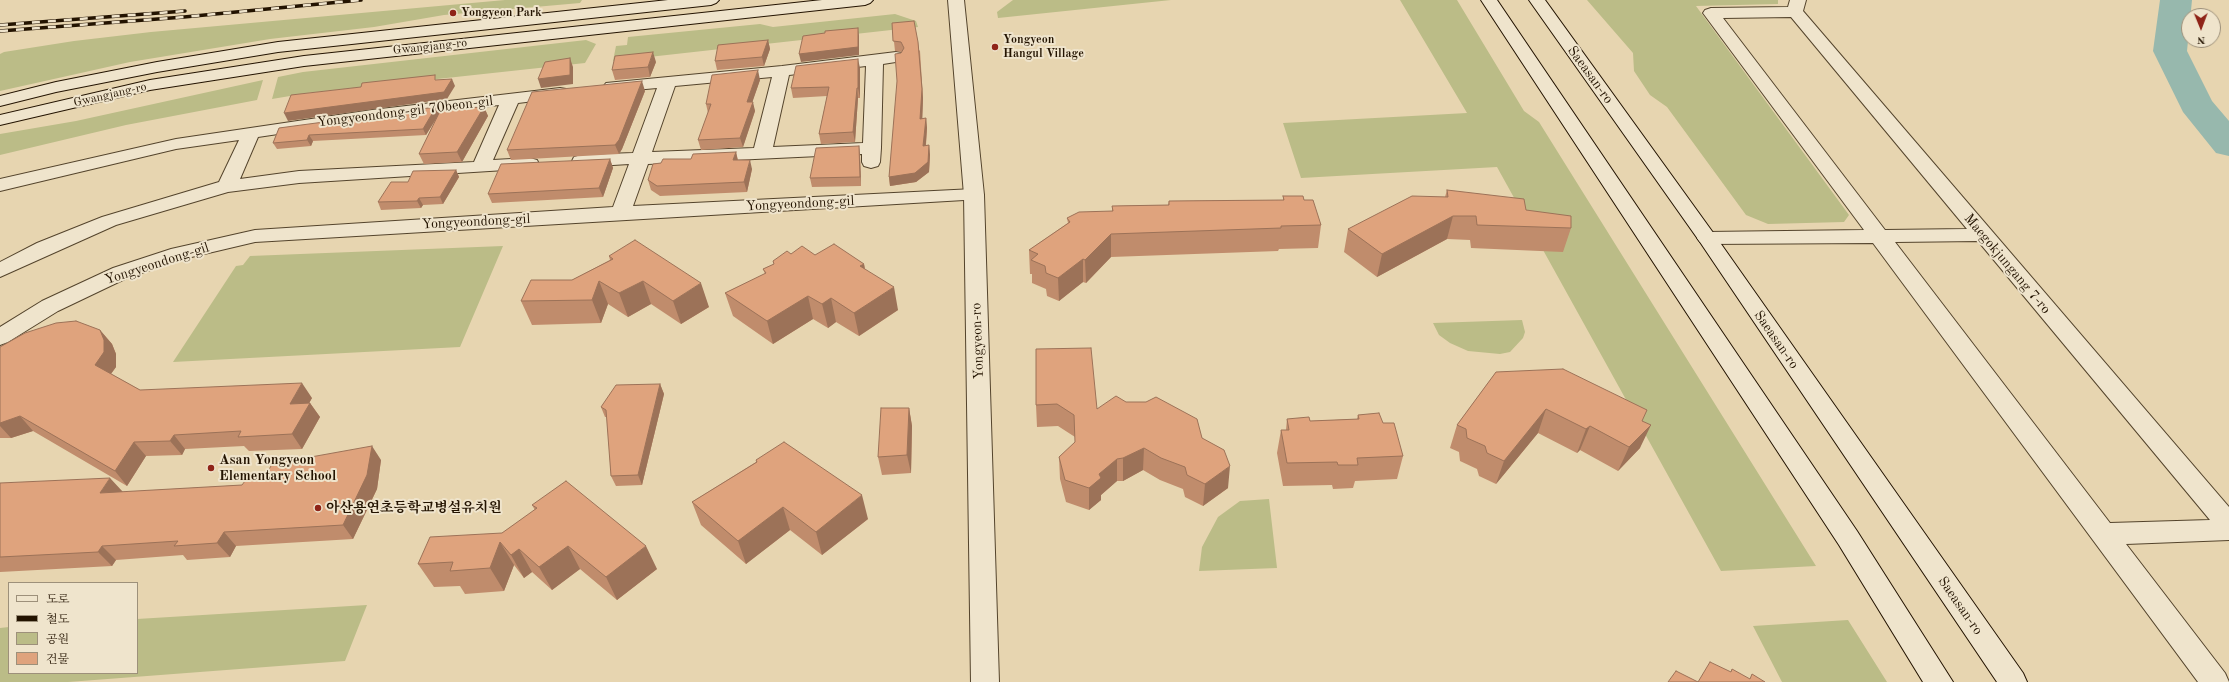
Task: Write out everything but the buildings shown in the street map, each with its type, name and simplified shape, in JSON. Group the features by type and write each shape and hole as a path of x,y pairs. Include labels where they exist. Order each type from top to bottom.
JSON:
{"street":[{"name":"Gwangjang-ro","path":"0,101 56,87 150,68 278,47 711,0"},
{"name":"Gwangjang-ro","path":"0,120 150,85 304,61 865,0"},
{"name":"Yongyeon-ro","path":"956,0 974,196 985,682"},
{"path":"1489,0 1848,538 1940,682"},
{"name":"Saeasan-ro","path":"1537,0 1707,238 1753,307 2013,682"},
{"path":"1797,6 1710,12 2215,682"},
{"name":"Maegokjungang 7-ro","path":"1797,6 1982,235 2229,525"},
{"name":"Yongyeondong-gil 70beon-gil","path":"0,185 176,144 372,115 586,89 782,71 896,57"},
{"path":"0,270 44,248 109,221 227,186 299,177 639,158 762,153 871,156 875,60"},
{"path":"762,153 782,71"},
{"path":"621,214 639,158 668,81"},
{"name":"Yongyeondong-gil 70beon-gil","path":"481,166 511,99"},
{"path":"227,186 251,133"},
{"name":"Yongyeondong-gil","path":"0,337 50,306 120,272 178,254 255,236 621,214 974,196"},
{"path":"1707,238 1982,235"},
{"path":"2103,534 2229,530"}],"green space":[{"path":"505,0 582,0 580,3 444,15 374,27 270,39 130,62 0,91 0,54 4,52 74,41 151,32"},
{"path":"1013,0 1171,0 998,18 997,12"},
{"path":"1400,0 1457,0 1524,111 1539,122 1816,566 1721,571 1497,167 1301,178 1283,123 1467,113"},
{"path":"1587,0 1778,0 1778,4 1696,6 1849,215 1844,222 1768,224 1746,215 1667,107 1650,95 1634,71 1633,53"},
{"path":"895,14 916,21 918,27 613,61 616,46 627,45 628,37 760,24 773,27"},
{"path":"586,40 596,44 585,63 308,93 272,99 278,77 303,72"},
{"path":"263,80 257,100 126,125 0,155 0,134 76,121"},
{"path":"503,246 460,347 173,362 236,266 243,265 250,256"},
{"path":"1522,320 1525,332 1523,338 1510,352 1500,354 1468,351 1450,343 1439,335 1433,323"},
{"path":"1269,499 1277,568 1199,571 1202,547 1218,517 1240,501"},
{"path":"367,605 345,661 68,682 0,682 0,628 8,627 8,674 138,674 138,619"},
{"path":"1848,620 1887,682 1782,682 1753,626"}],"waterway":[{"path":"2176,0 2170,51 2196,104 2229,145"}],"railway":[{"path":"0,31 184,17 361,0"},
{"path":"0,25 185,11"}],"place":[{"name":"Yongyeon Park","path":"453,13"},
{"name":"Yongyeon Hangul Village","path":"995,47"},
{"name":"Asan Yongyeon Elementary School","path":"211,468"},
{"name":"아산용연초등학교병설유치원","path":"318,508"}]}
